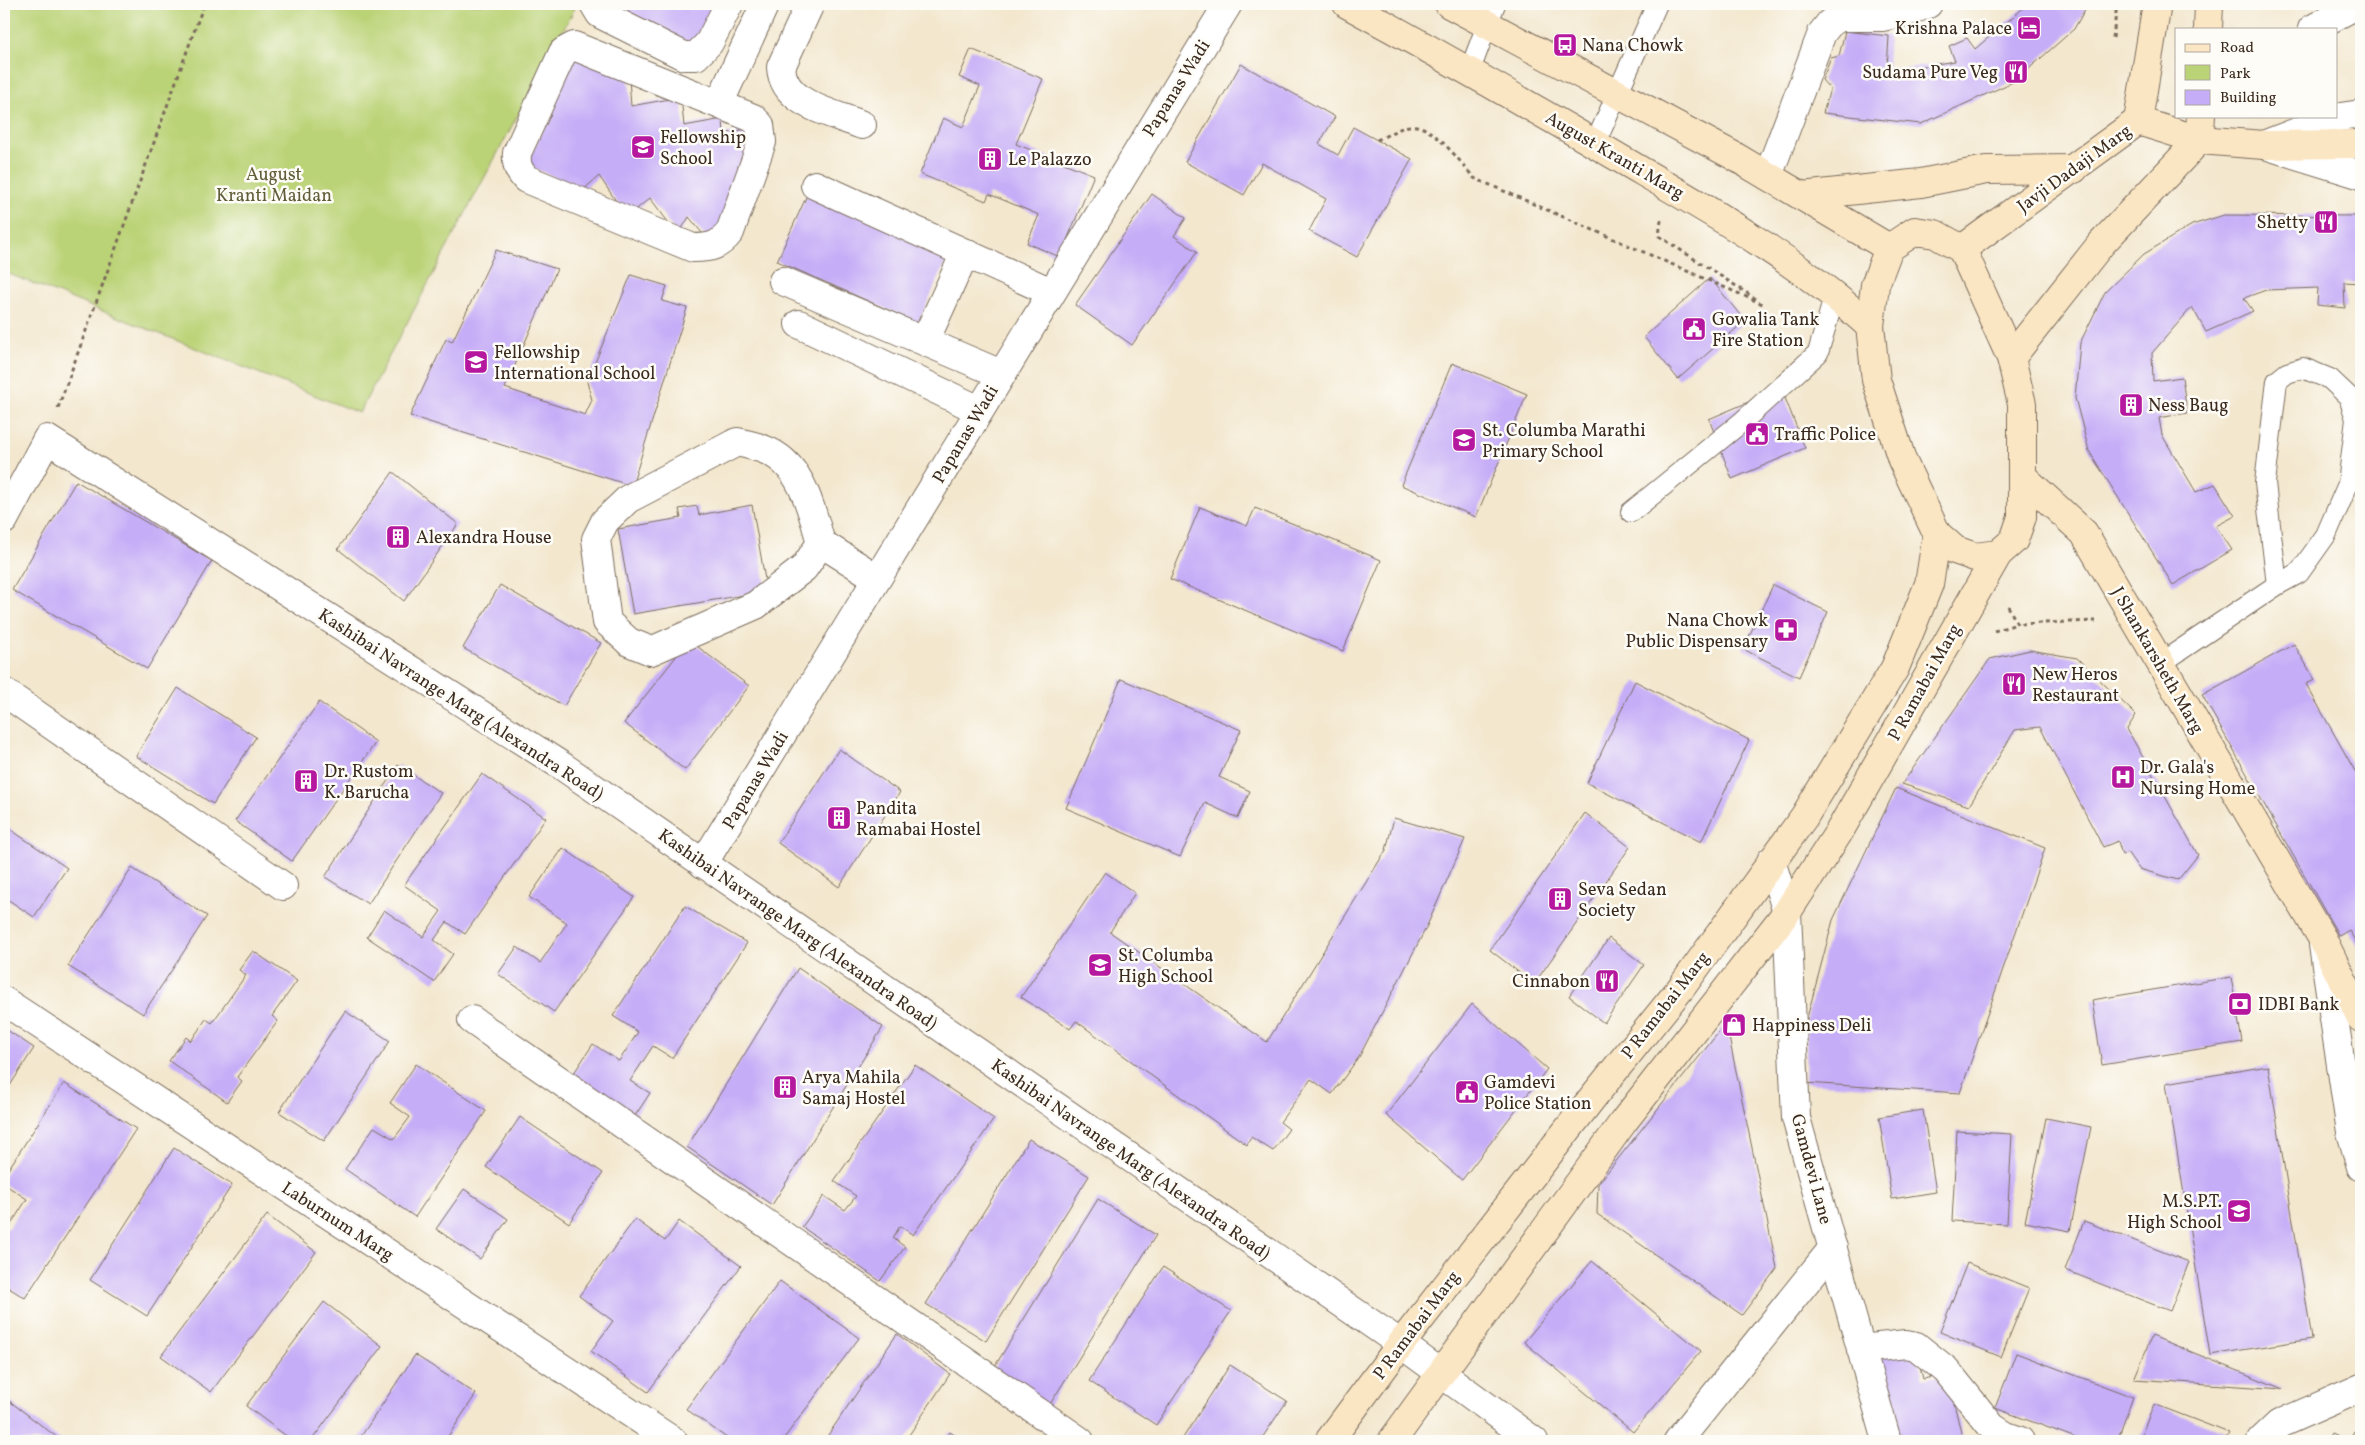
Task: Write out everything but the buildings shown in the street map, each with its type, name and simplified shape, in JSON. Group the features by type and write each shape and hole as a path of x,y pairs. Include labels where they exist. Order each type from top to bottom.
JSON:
{"main road":[{"name":"August Kranti Marg","path":"1347,4 1470,70 1728,222 1835,294 1870,326"},
{"path":"1449,4 1492,14 1619,94 1768,176 1889,248"},
{"name":"Javji Dadaji Marg","path":"1962,249 2138,121 2157,4"},
{"path":"2208,28 2209,4"},
{"path":"2138,121 2200,128 2264,145 2361,144"},
{"path":"2011,358 2101,244 2200,128"},
{"path":"1802,196 1913,184 1986,170 2074,169"},
{"path":"1962,249 1935,234 1915,230 1889,248 1875,285 1870,326 1876,380 1902,460 1937,534 1955,550 1975,557 1998,554"},
{"name":"P Ramabai Marg","path":"1392,1441 1624,1121 1787,912 1839,832 1998,554 2014,540 2022,516 2022,404 2011,358 1962,249"},
{"name":"J Shankarsheth Marg","path":"2022,476 2084,533 2322,938 2361,1018"},
{"name":"P Ramabai Marg","path":"1329,1441 1401,1344 1593,1097 1681,988 1771,860 1804,817 1895,668 1929,584 1937,534"},
{"path":"1593,1097 1624,1121"}],"street":[{"path":"594,4 600,14 684,56 696,56 709,43 729,4"},
{"path":"720,104 765,4"},
{"path":"810,4 781,67 781,77 786,87 800,100 862,125"},
{"name":"Papanas Wadi","path":"703,864 1228,4"},
{"path":"1768,176 1822,33 1830,23 1840,17 1882,17 1909,11 1928,4"},
{"path":"2314,28 2358,4"},
{"path":"574,46 720,104 754,118 760,125 762,142 730,232 722,242 713,246 693,248 526,179 518,170 516,163 517,153 563,52 574,46"},
{"path":"2338,117 2361,114"},
{"path":"2200,128 2210,118"},
{"path":"2264,145 2333,118"},
{"path":"2264,145 2361,175"},
{"path":"815,185 1051,292"},
{"path":"925,341 965,253"},
{"path":"783,281 1001,374"},
{"path":"799,324 979,410"},
{"path":"4,520 47,439"},
{"name":"Kashibai Navrange Marg (Alexandra Road)","path":"47,439 562,766 1401,1344 1440,1375 1534,1441"},
{"path":"821,543 804,568 756,605 651,651 629,642 607,622 596,540 605,521 628,499 737,442 765,450 784,463 799,478 810,502 821,543 877,578"},
{"path":"4,692 283,886"},
{"name":"Gamdevi Lane","path":"1771,860 1787,912 1796,1118 1887,1441"},
{"path":"2322,938 2351,1132 2361,1168"},
{"name":"Laburnum Marg","path":"4,1001 673,1441"},
{"path":"472,1020 1080,1441"},
{"path":"1678,1441 1833,1248"},
{"path":"1861,1350 1906,1344 1916,1346 1946,1370 1992,1427 2006,1436 2020,1441"},
{"path":"2261,1441 2279,1424 2343,1394 2361,1388"}],"lane":[{"path":"1595,144 1619,94 1657,4"},
{"path":"1470,70 1492,14"},
{"path":"1631,512 1743,421 1818,353 1835,294"},
{"path":"2161,663 2299,573 2326,535 2348,484 2356,419 2350,397 2330,379 2303,368 2287,373 2277,380 2265,483 2277,586"}],"path":[{"path":"47,439 204,4"},
{"path":"2113,38 2117,4"},
{"path":"1377,140 1410,125 1423,128 1442,141 1474,178 1765,305 1659,236 1666,185"},
{"path":"2006,601 2017,624 2083,622"}],"green space":[{"name":"August Kranti Maidan","path":"4,4 577,4 359,413 4,272"}],"place":[{"name":"Krishna Palace","path":"2029,28"},
{"name":"Nana Chowk","path":"1565,45"},
{"name":"Sudama Pure Veg","path":"2016,72"},
{"name":"Fellowship School","path":"643,147"},
{"name":"Le Palazzo","path":"990,159"},
{"name":"Shetty","path":"2326,222"},
{"name":"Gowalia Tank Fire Station","path":"1694,329"},
{"name":"Fellowship International School","path":"476,362"},
{"name":"Ness Baug","path":"2131,405"},
{"name":"Traffic Police","path":"1757,434"},
{"name":"St. Columba Marathi Primary School","path":"1464,440"},
{"name":"Alexandra House","path":"398,537"},
{"name":"Nana Chowk Public Dispensary","path":"1786,630"},
{"name":"New Heros Restaurant","path":"2014,684"},
{"name":"Dr. Gala's Nursing Home","path":"2123,777"},
{"name":"Dr. Rustom K. Barucha","path":"306,781"},
{"name":"Pandita Ramabai Hostel","path":"839,818"},
{"name":"Seva Sedan Society","path":"1560,899"},
{"name":"St. Columba High School","path":"1100,965"},
{"name":"Cinnabon","path":"1607,981"},
{"name":"IDBI Bank","path":"2240,1004"},
{"name":"Happiness Deli","path":"1734,1025"},
{"name":"Arya Mahila Samaj Hostel","path":"785,1087"},
{"name":"Gamdevi Police Station","path":"1467,1092"},
{"name":"M.S.P.T. High School","path":"2239,1211"}]}
